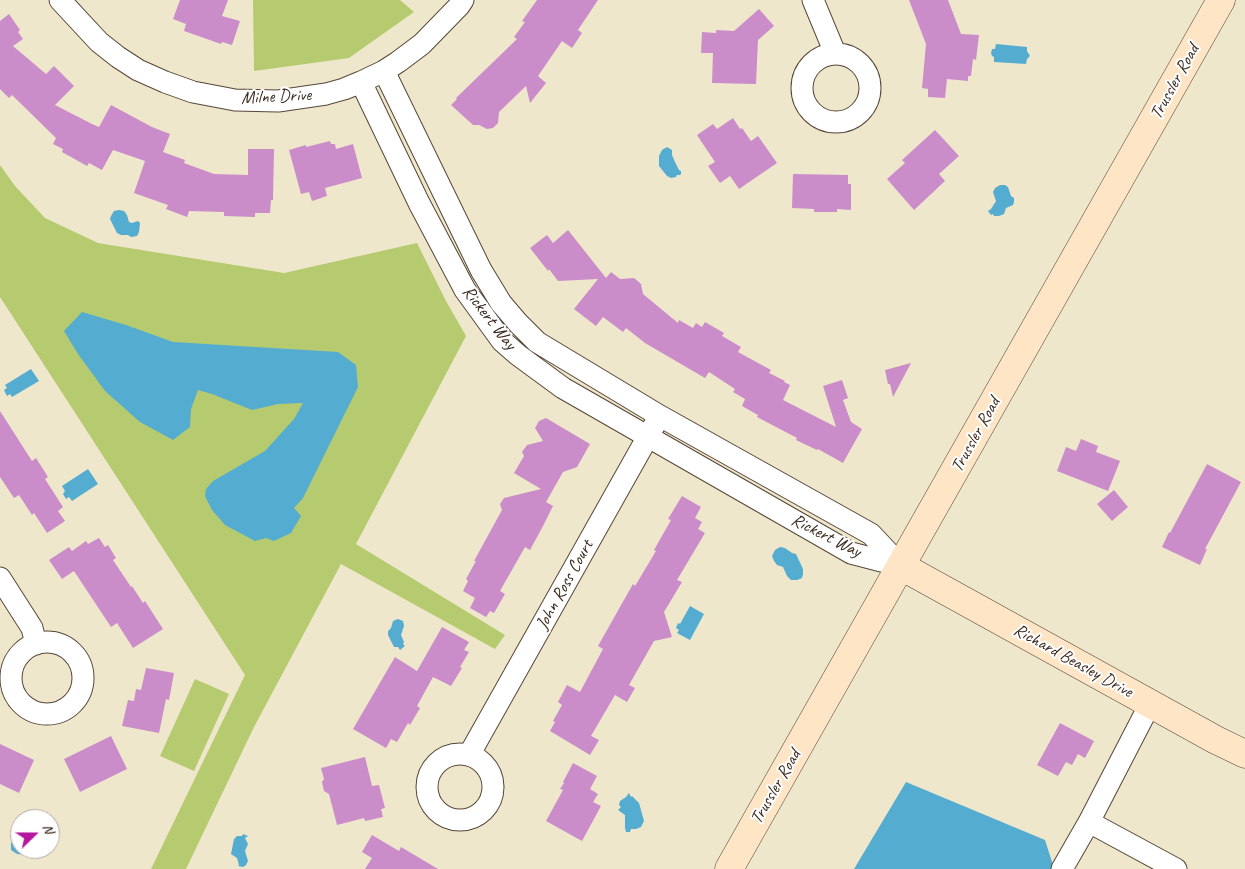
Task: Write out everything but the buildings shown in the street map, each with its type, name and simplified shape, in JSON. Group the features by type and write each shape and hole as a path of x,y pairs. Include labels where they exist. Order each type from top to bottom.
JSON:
{"main road":[{"name":"Trussler Road","path":"729,869 1221,0"},
{"name":"Richard Beasley Drive","path":"902,566 1150,704 1245,754"}],"street":[{"name":"Milne Drive","path":"60,0 99,42 138,70 193,92 235,100 278,101 326,94 344,89 384,71 422,44 463,0"},
{"path":"813,0 835,53"},
{"name":"Rickert Way","path":"384,71 481,270 501,303 537,342 660,416 871,534 902,566"},
{"name":"Rickert Way","path":"361,82 419,203 465,290 502,341 563,388 851,553 902,566"},
{"name":"John Ross Court","path":"469,755 647,436 660,416"},
{"path":"0,578 32,628 36,644"},
{"path":"1062,869 1150,704"},
{"path":"1088,822 1176,869"}],"green space":[{"path":"253,0 400,0 414,12 349,58 254,71"},
{"path":"0,165 15,186 45,218 98,243 284,273 417,243 466,336 356,544 505,635 495,649 341,564 254,727 186,869 151,869 245,675 0,297"},
{"path":"195,679 229,694 194,771 160,756"}],"water":[{"path":"996,44 1027,47 1030,56 1026,64 994,62 994,57 991,53 992,49 995,49"},
{"path":"667,147 672,150 672,155 681,171 681,174 676,177 671,178 667,176 659,166 659,156 662,150"},
{"path":"1000,185 1008,187 1014,202 1013,205 1006,208 1004,214 994,216 988,211 996,201 993,192"},
{"path":"114,211 124,211 129,222 138,221 140,223 137,236 131,237 117,233 110,219"},
{"path":"82,312 173,342 338,352 356,365 358,387 303,498 294,508 301,516 291,533 274,541 266,538 255,541 225,525 212,510 205,496 206,489 213,481 265,451 294,419 303,403 278,404 252,410 198,390 191,409 190,427 173,440 140,422 105,391 78,354 64,331"},
{"path":"31,369 39,381 12,397 10,394 7,396 4,390 7,388 5,385"},
{"path":"88,469 98,484 72,501 69,497 66,499 62,486"},
{"path":"780,547 796,554 803,569 802,578 791,580 783,567 777,565 774,561 772,556 775,550"},
{"path":"690,606 704,614 690,640 677,633 679,630 676,628"},
{"path":"398,619 403,621 404,626 401,635 405,646 400,650 398,647 394,647 388,635 393,621"},
{"path":"906,782 1045,840 1053,865 1051,869 854,869"},
{"path":"629,793 639,803 644,821 641,827 626,832 625,815 618,810 621,807 619,805 620,801"},
{"path":"243,834 248,836 245,838 248,844 245,851 248,861 243,867 238,866 237,858 231,854 234,839"}]}
